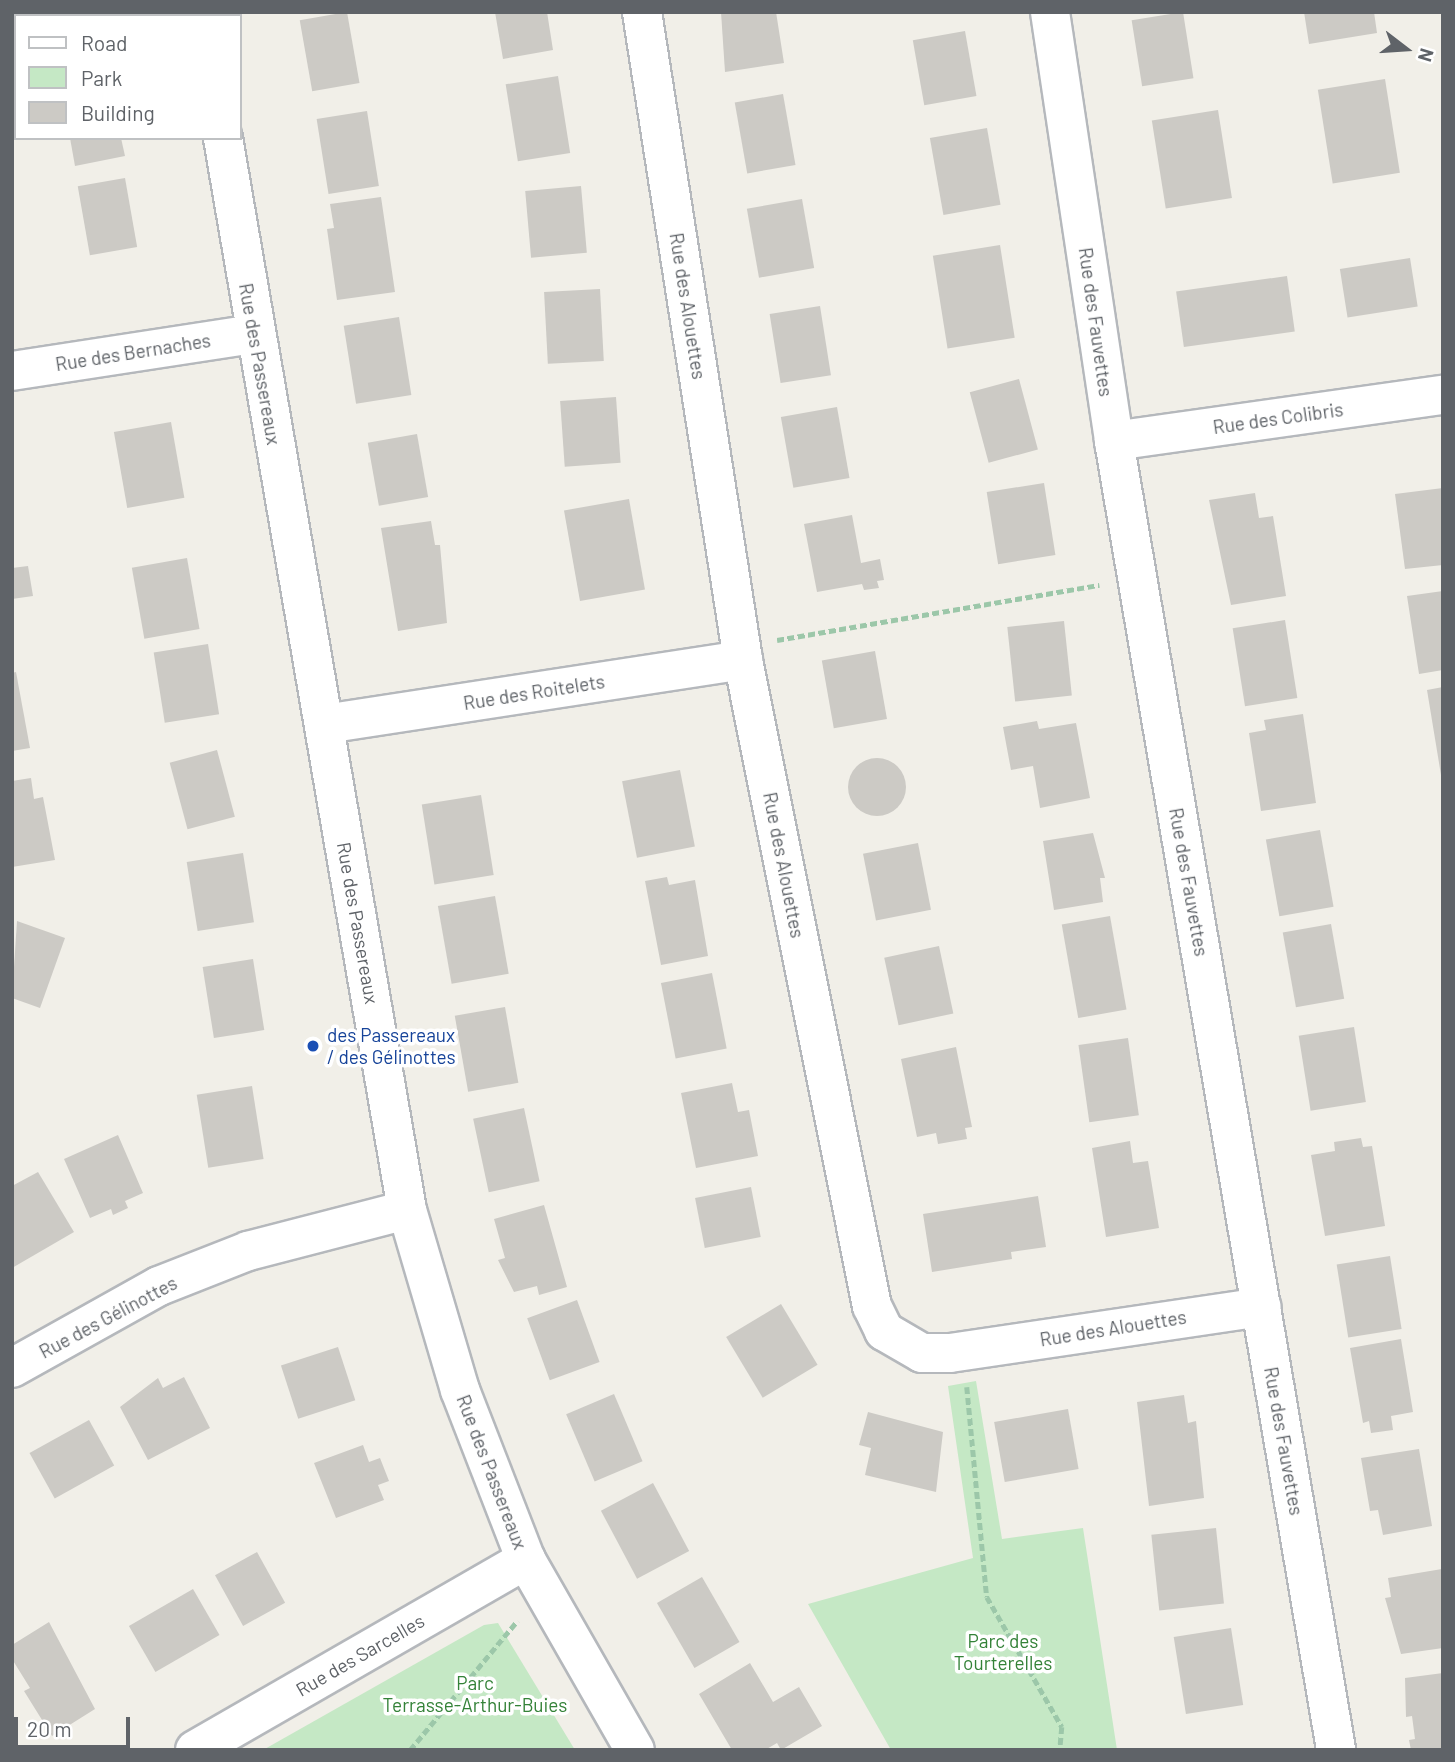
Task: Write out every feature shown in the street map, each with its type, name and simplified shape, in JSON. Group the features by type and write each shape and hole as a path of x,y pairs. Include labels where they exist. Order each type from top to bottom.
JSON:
{"street":[{"name":"Rue des Alouettes","path":"642,12 742,653 872,1307 884,1331 922,1353 962,1352 1262,1307"},
{"name":"Rue des Fauvettes","path":"1050,12 1114,441 1336,1750"},
{"name":"Rue des Passereaux","path":"223,140 254,334 325,724 407,1210 460,1390 526,1560 635,1750"},
{"name":"Rue des Bernaches","path":"12,371 254,334"},
{"name":"Rue des Colibris","path":"1114,441 1443,395"},
{"name":"Rue des Roitelets","path":"325,724 742,653"},
{"name":"Rue des Gélinottes","path":"12,1368 159,1286 248,1251 407,1210"},
{"name":"Rue des Sarcelles","path":"195,1750 526,1560"}],"path":[{"path":"742,653 1137,578"},
{"path":"962,1352 987,1597 1062,1727 1060,1750"},
{"path":"410,1750 510,1625 551,1601"}],"green space":[{"name":"Parc des Tourterelles","path":"976,1381 1002,1539 1083,1528 1117,1750 891,1750 808,1604 973,1558 948,1386"},
{"name":"Parc Terrasse-Arthur-Buies","path":"498,1623 575,1750 263,1750 484,1625"}],"building":[{"path":"52,12 99,12 99,14"},
{"path":"347,12 360,83 312,91 300,20"},
{"path":"495,12 547,12 553,50 503,59"},
{"path":"721,12 776,12 784,63 725,72"},
{"path":"1183,12 1193,78 1142,86 1132,20"},
{"path":"1304,12 1374,12 1377,33 1309,44"},
{"path":"965,31 976,96 924,105 913,40"},
{"path":"558,76 570,153 518,161 506,84"},
{"path":"1385,79 1400,173 1333,183 1318,90"},
{"path":"783,94 796,165 747,173 735,103"},
{"path":"1218,110 1232,198 1166,208 1152,120"},
{"path":"367,111 379,186 329,194 317,119"},
{"path":"987,128 1001,205 943,215 930,138"},
{"path":"70,140 121,140 125,156 75,166"},
{"path":"125,178 137,247 90,255 78,186"},
{"path":"581,186 587,253 531,258 525,191"},
{"path":"381,197 395,292 337,300 327,229 334,228 330,204"},
{"path":"802,199 814,268 759,278 747,209"},
{"path":"1000,245 1015,338 948,348 933,256"},
{"path":"1410,258 1418,306 1348,318 1340,269"},
{"path":"1287,276 1295,331 1184,347 1176,292"},
{"path":"600,289 604,361 548,364 544,292"},
{"path":"820,306 831,375 781,383 770,314"},
{"path":"399,317 411,395 356,404 344,326"},
{"path":"1019,379 1038,450 989,463 970,392"},
{"path":"616,397 621,463 565,467 560,401"},
{"path":"837,407 850,478 793,488 781,417"},
{"path":"171,422 184,498 127,508 114,432"},
{"path":"417,434 428,497 379,506 368,443"},
{"path":"1044,483 1055,555 998,564 987,492"},
{"path":"1443,488 1443,565 1405,569 1395,494"},
{"path":"1255,493 1259,518 1273,516 1286,596 1231,605 1209,500"},
{"path":"629,499 645,590 580,601 564,510"},
{"path":"852,515 861,563 880,559 884,580 877,581 879,588 864,590 862,584 817,592 804,524"},
{"path":"431,521 435,545 440,545 447,623 398,631 381,528"},
{"path":"187,558 200,629 144,639 132,568"},
{"path":"28,566 33,596 12,599 12,568"},
{"path":"1443,591 1443,670 1419,674 1407,596"},
{"path":"1285,620 1297,698 1245,706 1233,628"},
{"path":"1064,621 1072,696 1015,702 1007,627"},
{"path":"208,644 219,714 165,723 154,653"},
{"path":"875,651 887,719 834,728 822,660"},
{"path":"16,672 30,748 12,751 12,673"},
{"path":"1443,687 1443,774 1441,775 1427,690"},
{"path":"1303,714 1316,803 1261,811 1249,733 1266,730 1264,720"},
{"path":"1037,721 1039,729 1076,723 1090,798 1040,808 1033,766 1011,770 1003,727"},
{"path":"217,750 235,817 188,829 170,763"},
{"path":"877,758 893,763 901,771 906,787 901,803 893,811 877,816 861,811 853,803 848,787 853,771 861,763"},
{"path":"680,770 695,847 637,858 622,781"},
{"path":"31,778 34,799 43,797 55,860 12,867 12,781"},
{"path":"481,795 494,875 434,884 422,804"},
{"path":"1320,830 1334,907 1279,916 1266,840"},
{"path":"1093,833 1105,878 1100,878 1103,902 1054,910 1043,841"},
{"path":"918,843 931,910 876,920 863,854"},
{"path":"243,853 254,922 198,931 187,862"},
{"path":"667,877 669,885 695,880 708,956 661,965 645,881"},
{"path":"495,896 509,974 452,984 438,906"},
{"path":"1110,916 1126,1010 1078,1018 1062,925"},
{"path":"17,921 65,938 40,1008 12,998"},
{"path":"1331,924 1344,999 1296,1007 1283,933"},
{"path":"939,946 953,1013 899,1025 884,958"},
{"path":"253,959 264,1030 214,1038 203,967"},
{"path":"712,973 727,1049 676,1059 661,983"},
{"path":"505,1007 518,1083 468,1092 455,1016"},
{"path":"1354,1027 1366,1102 1311,1111 1299,1036"},
{"path":"1128,1038 1139,1115 1089,1122 1078,1045"},
{"path":"956,1047 972,1127 965,1128 967,1139 938,1144 936,1133 917,1137 901,1059"},
{"path":"732,1083 738,1112 749,1110 758,1156 696,1168 681,1093"},
{"path":"252,1086 264,1159 208,1168 197,1095"},
{"path":"524,1108 540,1181 489,1192 473,1119"},
{"path":"118,1135 143,1193 125,1201 128,1208 113,1215 111,1209 90,1218 64,1159"},
{"path":"1361,1138 1363,1147 1372,1146 1385,1226 1325,1236 1311,1155 1335,1151 1334,1142"},
{"path":"1130,1141 1133,1163 1148,1161 1159,1228 1106,1237 1092,1148"},
{"path":"38,1172 74,1232 12,1268 12,1186"},
{"path":"751,1187 761,1237 705,1248 695,1198"},
{"path":"1038,1196 1046,1247 1011,1252 1012,1259 932,1272 923,1214"},
{"path":"544,1205 567,1287 539,1295 537,1286 514,1292 498,1260 505,1258 494,1219"},
{"path":"1390,1256 1402,1329 1348,1338 1337,1264"},
{"path":"577,1300 600,1362 550,1380 527,1318"},
{"path":"781,1304 818,1365 763,1398 726,1337"},
{"path":"1401,1339 1413,1412 1391,1416 1393,1430 1371,1433 1369,1421 1363,1423 1350,1348"},
{"path":"338,1347 355,1400 298,1419 281,1366"},
{"path":"184,1377 210,1428 148,1460 120,1407 158,1378 163,1388"},
{"path":"614,1394 643,1461 595,1482 566,1414"},
{"path":"1184,1395 1188,1423 1196,1421 1204,1498 1149,1506 1137,1402"},
{"path":"1068,1409 1079,1469 1005,1482 994,1422"},
{"path":"868,1412 943,1432 936,1492 865,1475 871,1448 859,1445"},
{"path":"89,1420 114,1465 55,1498 30,1453"},
{"path":"363,1445 369,1462 380,1458 389,1481 378,1485 384,1500 336,1518 314,1463"},
{"path":"1419,1449 1432,1526 1383,1535 1378,1510 1370,1511 1361,1458"},
{"path":"653,1483 689,1551 637,1579 601,1511"},
{"path":"1216,1528 1224,1604 1159,1610 1151,1535"},
{"path":"257,1552 285,1603 243,1626 215,1575"},
{"path":"1442,1569 1443,1648 1401,1654 1385,1598 1391,1597 1388,1578"},
{"path":"702,1577 740,1642 694,1668 657,1603"},
{"path":"193,1589 220,1635 155,1672 129,1626"},
{"path":"49,1622 95,1709 52,1736 24,1691 30,1688 12,1659 12,1645"},
{"path":"1231,1628 1243,1705 1186,1714 1174,1637"},
{"path":"750,1663 773,1702 799,1687 822,1726 781,1750 777,1743 765,1750 732,1750 699,1694"},
{"path":"1443,1673 1443,1750 1411,1750 1409,1740 1415,1739 1412,1716 1406,1717 1405,1678"}],"place":[{"name":"des Passereaux / des Gélinottes","path":"313,1046"}]}
